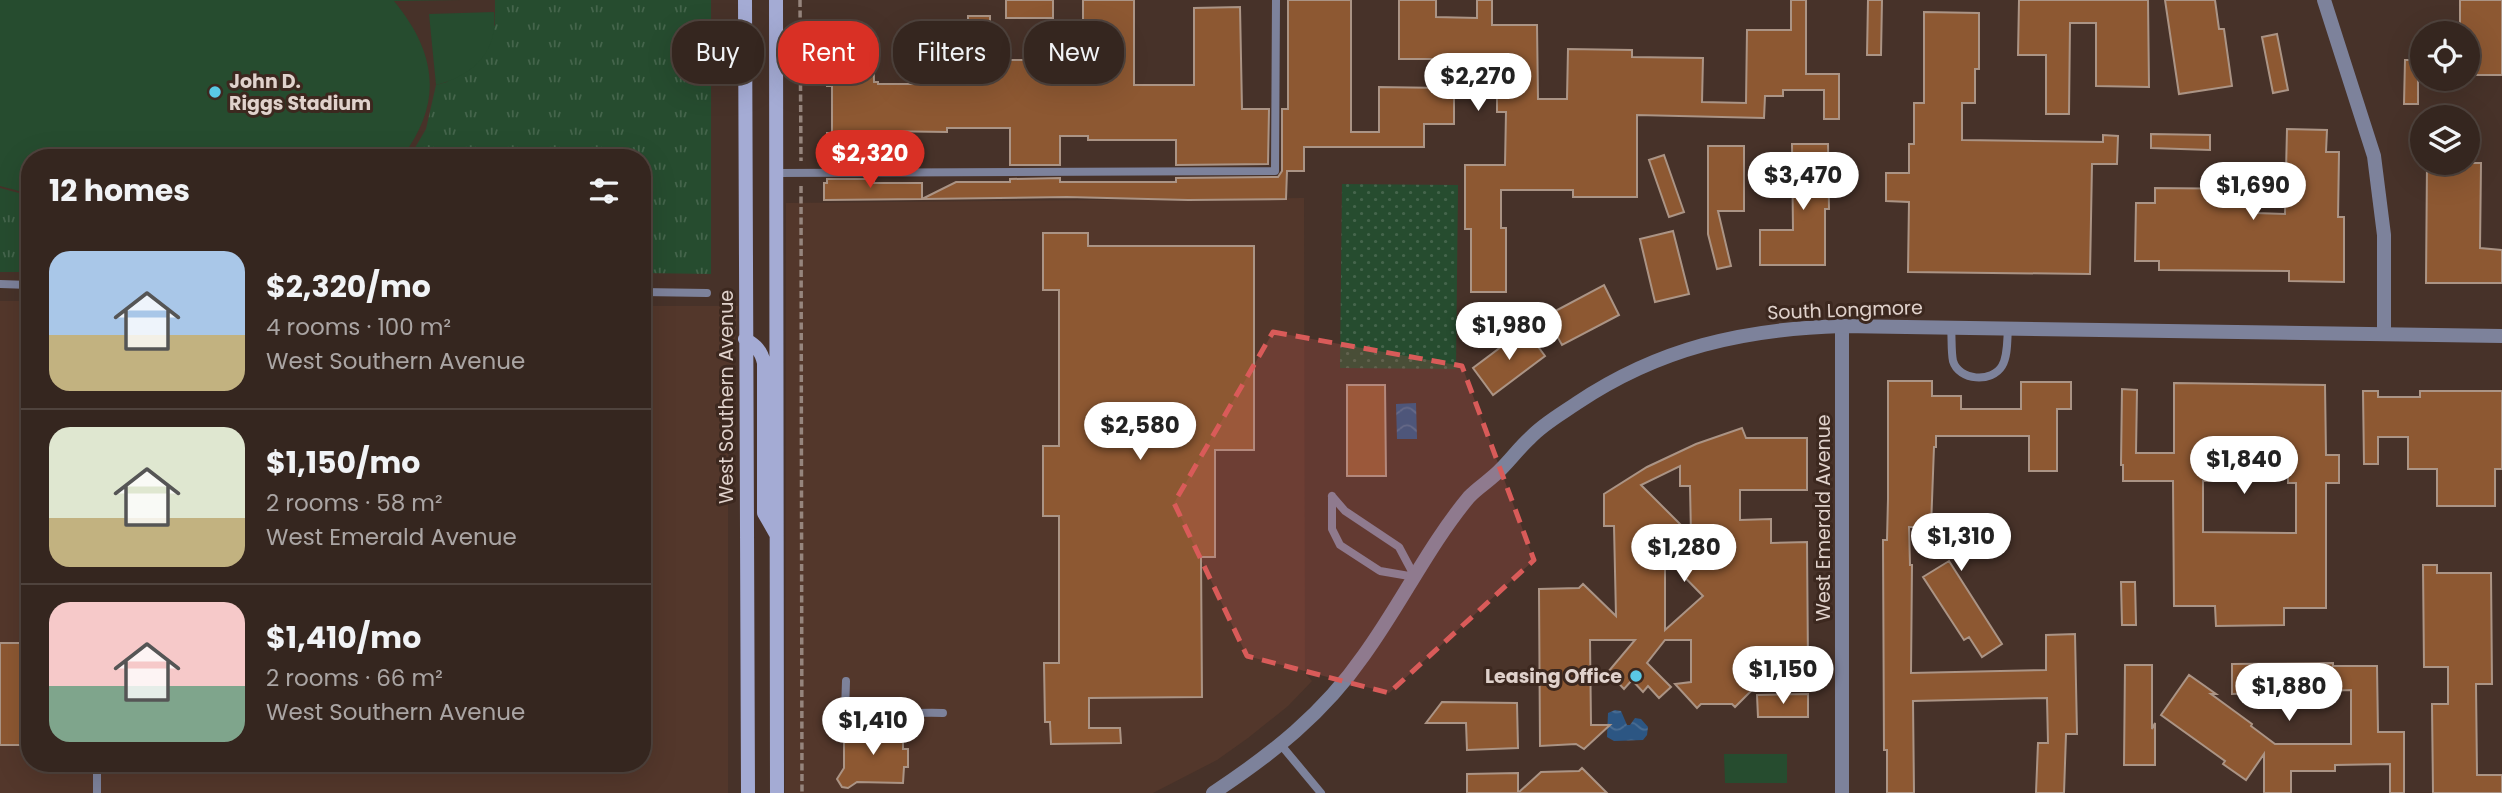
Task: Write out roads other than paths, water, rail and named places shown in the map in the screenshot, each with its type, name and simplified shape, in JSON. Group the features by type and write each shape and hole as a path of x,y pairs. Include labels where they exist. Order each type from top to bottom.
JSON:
{"main road":[{"name":"West Southern Avenue","path":"745,0 748,793"},
{"path":"776,0 777,793"},
{"path":"745,339 761,352 764,363 764,513 777,535"}],"street":[{"path":"2324,0 2374,156 2384,235 2384,334"},
{"name":"South Longmore","path":"1213,793 1265,759 1306,723 1345,681 1472,494 1486,484 1530,437 1605,385 1666,358 1724,339 1791,328 1842,326 2502,337"},
{"name":"West Emerald Avenue","path":"1842,326 1842,793"}],"lane":[{"path":"777,173 1275,171 1276,0"},
{"path":"0,284 21,285"},
{"path":"651,292 707,293"},
{"path":"1951,327 1953,361 1959,371 1974,377 1988,377 1997,373 2004,363 2008,328"},
{"path":"1332,496 1345,512 1399,547 1415,577 1380,571 1340,545 1332,529 1332,496"},
{"path":"846,681 845,707 850,715 943,713"},
{"path":"1281,745 1321,793"},
{"path":"97,772 97,793"}],"water":[{"path":"1416,403 1417,439 1397,439 1396,404"},
{"path":"1621,711 1627,725 1635,718 1641,719 1648,727 1643,740 1614,741 1607,737 1608,713"}],"place":[{"name":"John D. Riggs Stadium","path":"215,92"},
{"name":"Leasing Office","path":"1636,676"}]}
